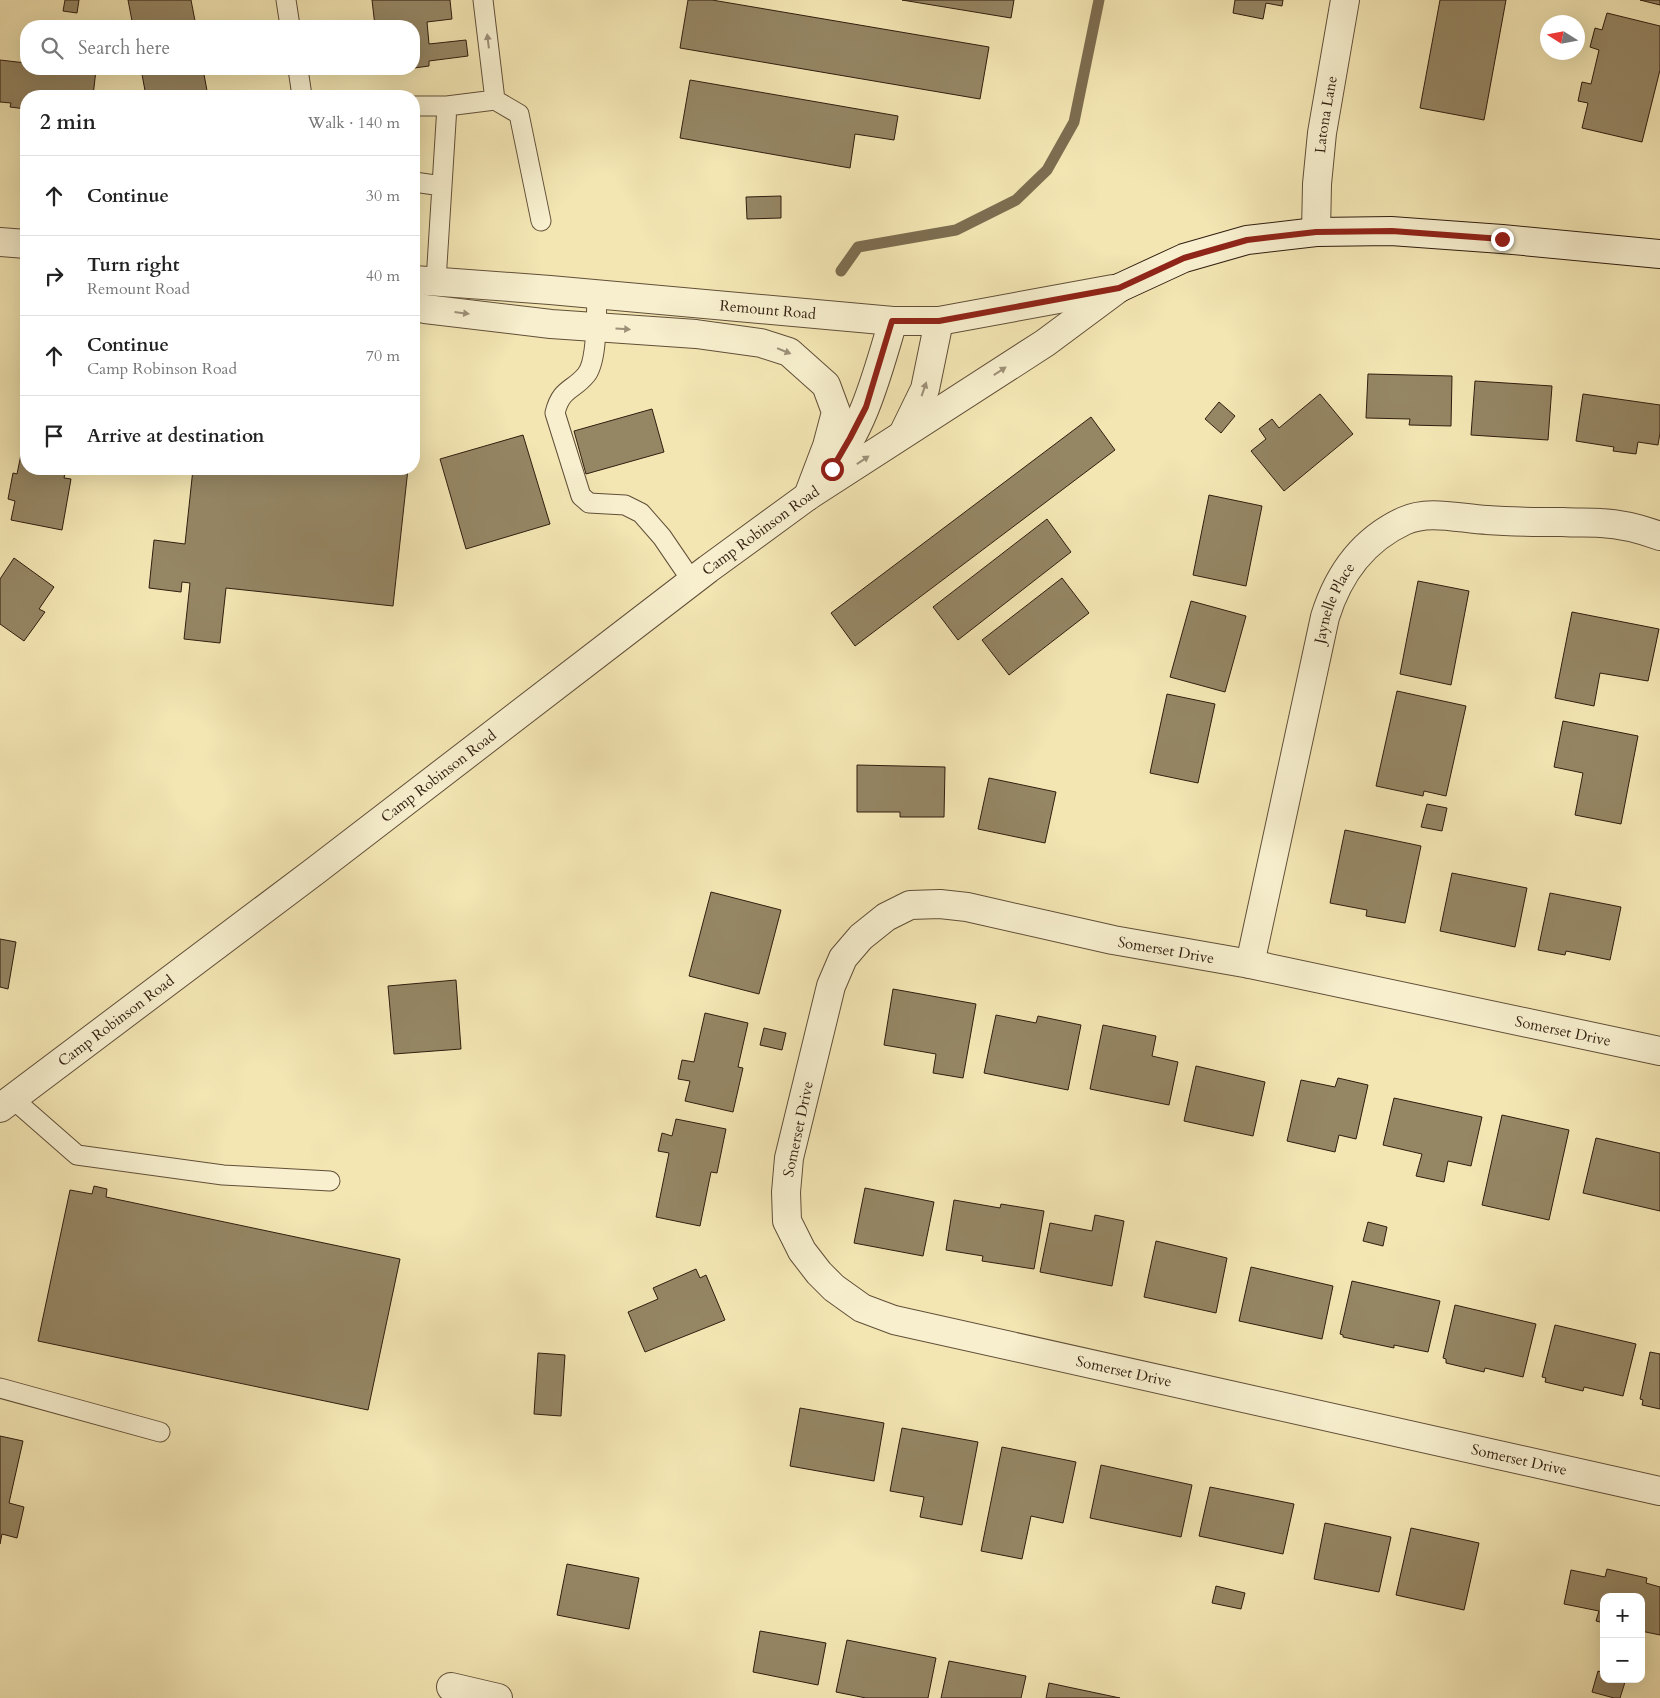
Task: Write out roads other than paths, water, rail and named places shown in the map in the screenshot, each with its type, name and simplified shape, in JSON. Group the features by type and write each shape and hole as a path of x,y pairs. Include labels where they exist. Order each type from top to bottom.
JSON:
{"street":[{"name":"Latona Lane","path":"1316,232 1317,184 1322,133 1345,0"},
{"name":"Camp Robinson Road","path":"6,1103 315,871 692,581 808,496 1045,343 1119,288 1184,258 1247,240 1316,232 1392,231 1660,254"},
{"path":"0,242 20,244"},
{"name":"Remount Road","path":"425,281 597,294 892,321 939,321 1119,288"},
{"path":"420,308 531,322 696,334 761,343 789,352 826,385 836,412 808,496"},
{"path":"808,496 832,469 866,407 892,321"},
{"path":"903,433 925,389 939,321"},
{"name":"Jaynelle Place","path":"1250,964 1329,602 1343,575 1364,548 1378,535 1406,520 1429,516 1487,520 1600,522 1628,526 1660,536"},
{"name":"Somerset Drive","path":"1660,1051 1250,964 1113,940 968,907 940,904 910,905 886,917 861,937 843,958 831,986 789,1158 786,1192 787,1221 802,1251 819,1273 834,1288 862,1308 894,1320 1660,1491"},
{"path":"451,1687 498,1698"}],"lane":[{"path":"286,0 289,20"},
{"path":"483,0 494,91 519,114 542,221"},
{"path":"299,75 301,90"},
{"path":"420,106 447,106 494,91"},
{"path":"425,281 442,186 447,106"},
{"path":"420,183 442,186"},
{"path":"597,294 592,365 587,374 558,401 555,413 581,496 589,503 625,505 641,513 662,537 692,581"},
{"path":"6,1103 77,1155 223,1175 330,1181"},
{"path":"0,1388 160,1432"}],"waterway":[{"path":"841,271 858,247 956,230 1016,200 1047,170 1074,122 1099,0"}]}
